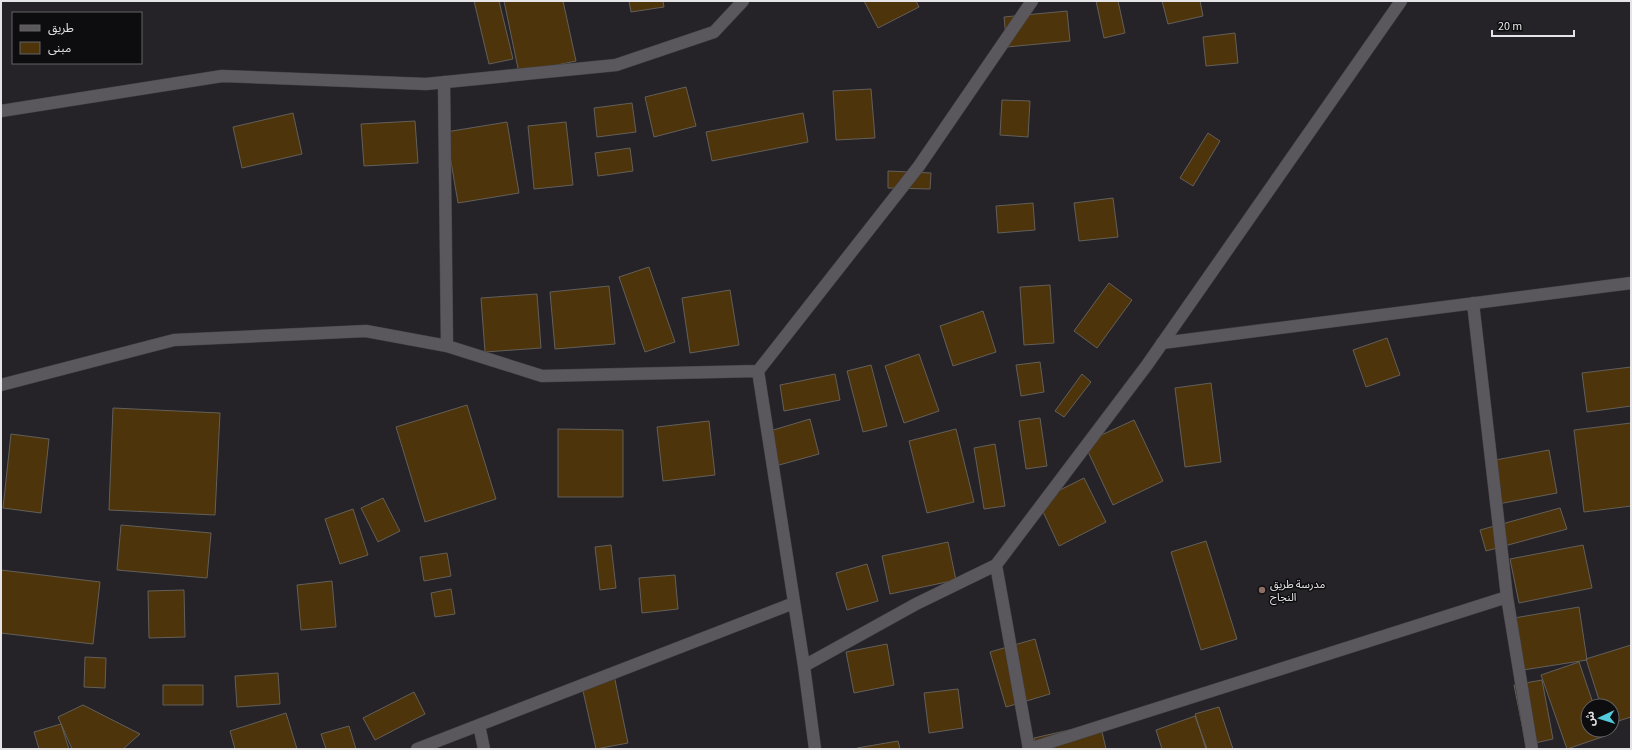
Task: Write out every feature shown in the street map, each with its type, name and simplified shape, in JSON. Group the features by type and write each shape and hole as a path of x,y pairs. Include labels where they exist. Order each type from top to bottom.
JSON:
{"street":[{"path":"1,111 222,76 418,83 444,82 616,65 714,32 743,1"},
{"path":"815,749 804,666 758,371 919,166 1032,1"},
{"path":"804,666 916,604 996,565 1162,343 1401,1"},
{"path":"444,82 447,346"},
{"path":"1162,343 1631,283"},
{"path":"1473,303 1507,597 1532,749"},
{"path":"1,385 174,340 366,331 447,346 542,376 758,371"},
{"path":"996,565 1029,749 1507,597"},
{"path":"417,749 794,603"},
{"path":"479,725 484,749"}],"building":[{"path":"474,1 499,1 513,59 489,64"},
{"path":"504,1 563,1 576,61 519,73"},
{"path":"629,1 663,1 664,7 631,12"},
{"path":"864,1 916,1 919,7 878,28"},
{"path":"1096,1 1118,1 1125,33 1104,38"},
{"path":"1162,1 1200,1 1203,16 1168,24"},
{"path":"1067,11 1070,41 1007,47 1004,17"},
{"path":"1235,33 1238,63 1206,66 1203,37"},
{"path":"686,87 696,126 654,137 645,97"},
{"path":"871,89 875,138 836,140 833,91"},
{"path":"1002,100 1030,101 1028,137 1000,135"},
{"path":"632,103 636,132 597,137 594,108"},
{"path":"293,113 302,154 242,168 233,127"},
{"path":"803,113 808,142 712,161 706,132"},
{"path":"415,121 418,163 364,166 361,124"},
{"path":"507,122 519,193 458,203 446,132"},
{"path":"566,122 573,185 534,189 528,126"},
{"path":"1208,133 1220,141 1193,186 1180,178"},
{"path":"630,148 633,171 598,176 595,153"},
{"path":"888,171 931,173 930,189 888,188"},
{"path":"1113,198 1118,237 1079,241 1074,203"},
{"path":"1033,203 1035,230 998,233 996,206"},
{"path":"649,267 675,342 645,352 619,277"},
{"path":"1109,283 1132,300 1097,348 1074,331"},
{"path":"1050,285 1054,343 1024,345 1020,287"},
{"path":"609,286 615,344 555,349 550,292"},
{"path":"730,290 739,345 690,353 682,298"},
{"path":"537,294 541,348 485,352 481,298"},
{"path":"983,311 996,352 953,366 940,326"},
{"path":"1387,338 1400,375 1366,387 1353,350"},
{"path":"919,354 939,411 904,423 885,366"},
{"path":"1040,362 1044,392 1021,396 1016,365"},
{"path":"871,365 887,426 863,432 847,371"},
{"path":"1631,367 1631,406 1587,412 1582,373"},
{"path":"835,374 840,400 784,411 780,385"},
{"path":"1082,374 1091,382 1064,417 1055,411"},
{"path":"1211,383 1221,462 1185,467 1175,388"},
{"path":"467,405 496,499 425,522 396,427"},
{"path":"113,408 220,413 215,515 109,510"},
{"path":"1040,418 1047,466 1026,469 1019,421"},
{"path":"810,419 819,454 779,465 770,431"},
{"path":"1134,420 1163,481 1113,505 1084,443"},
{"path":"709,421 715,475 663,481 657,427"},
{"path":"1631,423 1631,506 1584,512 1574,430"},
{"path":"558,429 623,430 623,497 558,497"},
{"path":"956,429 974,502 927,513 909,441"},
{"path":"11,434 49,439 41,513 3,508"},
{"path":"995,444 1005,506 984,509 974,448"},
{"path":"1549,450 1557,493 1498,504 1490,461"},
{"path":"1084,478 1106,522 1059,546 1038,501"},
{"path":"383,498 400,531 378,542 361,508"},
{"path":"1560,508 1567,529 1486,551 1480,530"},
{"path":"353,509 368,555 340,564 325,519"},
{"path":"121,525 211,533 207,578 117,570"},
{"path":"1206,541 1237,639 1201,650 1171,552"},
{"path":"948,542 956,580 890,594 882,556"},
{"path":"611,545 616,588 600,590 595,547"},
{"path":"1583,545 1592,588 1519,603 1510,559"},
{"path":"447,553 451,576 424,581 420,557"},
{"path":"867,564 878,601 847,610 836,573"},
{"path":"1,570 100,582 93,644 1,633"},
{"path":"675,575 678,609 642,613 639,578"},
{"path":"332,581 336,627 301,630 297,585"},
{"path":"451,589 455,614 435,617 431,593"},
{"path":"184,590 185,637 149,638 148,591"},
{"path":"1579,607 1587,660 1523,670 1514,618"},
{"path":"1035,639 1050,694 1006,707 990,652"},
{"path":"887,644 894,685 854,693 846,652"},
{"path":"1631,645 1631,717 1620,720 1620,698 1598,698 1586,659"},
{"path":"85,657 106,658 105,688 84,687"},
{"path":"1579,662 1591,698 1580,698 1580,738 1599,738 1567,749 1541,675"},
{"path":"278,673 280,704 237,707 235,676"},
{"path":"614,675 628,743 596,749 581,682"},
{"path":"1542,680 1553,739 1526,745 1514,685"},
{"path":"163,685 203,685 203,705 163,705"},
{"path":"958,689 963,728 929,733 924,693"},
{"path":"414,692 425,714 375,740 363,718"},
{"path":"83,705 140,734 123,749 72,749 58,717"},
{"path":"1219,707 1233,749 1206,749 1195,714"},
{"path":"286,713 297,749 235,749 230,731"},
{"path":"1195,716 1207,749 1162,749 1156,730"},
{"path":"1100,723 1106,749 1037,749 1034,738"},
{"path":"61,724 69,749 39,749 34,732"},
{"path":"349,726 356,749 326,749 321,734"},
{"path":"898,741 900,749 857,749 857,748"}],"place":[{"name":"مدرسة طريق النجاح","path":"1262,590"}]}
